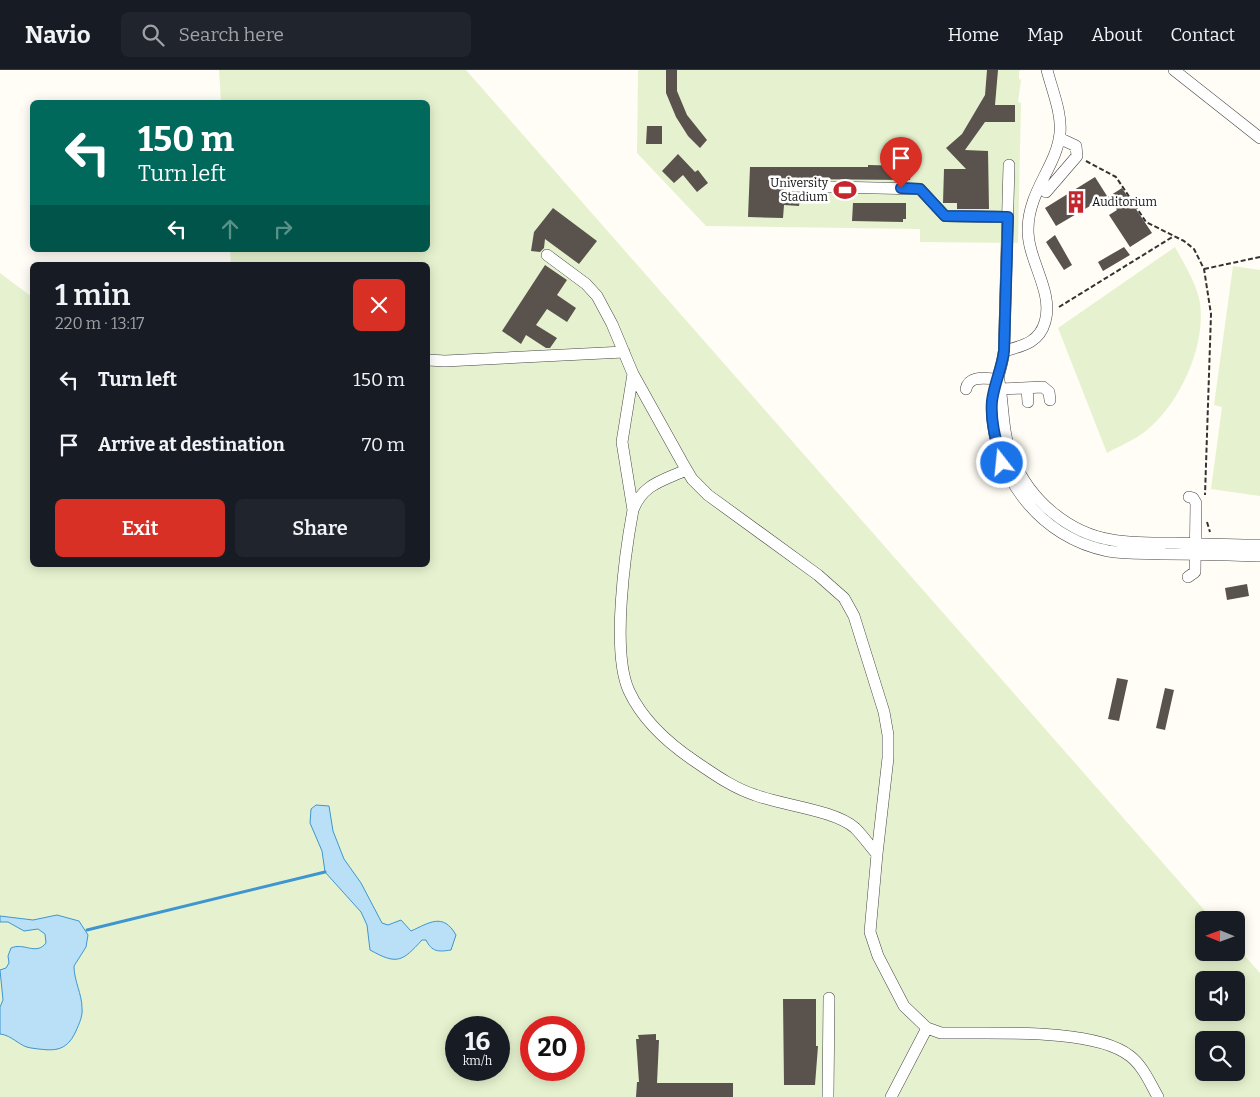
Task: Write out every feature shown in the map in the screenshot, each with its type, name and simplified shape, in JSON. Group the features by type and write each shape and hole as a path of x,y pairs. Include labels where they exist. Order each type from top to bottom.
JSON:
{"lane":[{"path":"1004,351 1033,341 1042,329 1047,314 1046,296 1028,232 1028,221 1032,200 1059,138 1060,118 1047,70"},
{"path":"1174,70 1260,138"},
{"path":"1046,192 1077,156 1076,146 1059,138"},
{"path":"1009,164 1004,351 999,384 992,400 996,440 1002,463 1011,480 1034,511 1060,532 1092,546 1108,550 1195,549 1260,556"},
{"path":"790,186 920,189 945,216 1008,217"},
{"path":"548,255 586,284 597,296 633,374 692,479 708,495 818,575 844,598 854,616 884,712 888,735 888,758 870,919 873,942 904,1006 927,1028 941,1033 1058,1036 1108,1044 1130,1056 1146,1073 1158,1097"},
{"path":"430,360 445,361 624,352"},
{"path":"633,374 622,442 633,510"},
{"path":"966,389 968,383 973,379 1027,388 1045,388 1050,394 1050,400"},
{"path":"1027,388 1028,402"},
{"path":"686,470 645,490 638,497 633,510 621,608 622,660 628,690 644,716 673,747 730,784 754,795 839,818 854,827 877,854"},
{"path":"1188,577 1195,572 1197,520 1196,503 1193,498 1189,497"},
{"path":"1195,549 1214,544 1260,546"},
{"path":"828,998 828,1097"},
{"path":"891,1097 927,1028"}],"path":[{"path":"1077,156 1116,177 1146,222 1174,236 1194,249 1204,269 1211,314 1205,503"},
{"path":"1047,314 1174,236"},
{"path":"1204,269 1260,257"},
{"path":"1197,520 1214,544"}],"green space":[{"path":"219,70 466,70 1205,911 1195,911 1195,961 1245,961 1245,956 1260,973 1260,1097 0,1097 0,273 30,296 30,567 430,567 430,262 231,262 230,252 430,252 430,100 221,100"},
{"name":"University Stadium","path":"638,70 1021,70 1019,71 1019,79 1021,80 1018,102 1021,103 1018,243 920,242 920,229 706,226 637,153"},
{"path":"1175,247 1193,281 1200,303 1201,320 1195,355 1180,389 1159,419 1143,433 1107,453 1058,328"},
{"path":"1233,266 1260,270 1260,496 1211,489 1222,407 1214,405"}],"water":[{"path":"316,805 329,806 333,831 344,859 361,883 382,923 388,925 401,920 411,931 435,921 441,922 451,928 456,935 451,950 433,949 426,940 422,940 409,953 399,959 387,958 370,950 367,925 361,912 325,872 322,851 310,823 311,809"},
{"path":"57,915 79,921 88,935 86,947 74,966 82,1003 81,1017 72,1038 63,1047 52,1050 31,1048 0,1034 0,1007 3,1000 0,970 6,968 9,963 8,956 11,948 34,949 42,947 46,943 45,934 38,929 24,931 8,922 0,922 0,916 33,920"}],"building":[{"path":"666,70 677,70 677,91 687,115 707,140 700,148 688,136 676,117 666,93"},
{"path":"987,70 998,70 995,105 1015,105 1015,122 985,122 965,150 988,151 989,209 957,209 957,203 943,203 944,169 966,169 946,148 962,134 985,95"},
{"path":"647,126 662,126 662,144 646,144"},
{"path":"678,154 695,172 698,170 708,183 697,192 683,175 674,183 662,171"},
{"path":"868,165 911,166 910,180 784,179 784,196 800,196 799,206 784,205 783,218 748,217 750,167 868,167"},
{"name":"Auditorium","path":"1095,177 1107,196 1056,226 1045,208"},
{"path":"1122,188 1152,233 1130,247 1109,215 1117,210 1108,197"},
{"path":"853,203 906,203 906,219 903,219 903,222 852,221"},
{"path":"553,208 597,241 579,264 545,239 544,248 540,252 531,251 534,232"},
{"path":"1055,235 1072,265 1064,270 1046,242"},
{"path":"1124,247 1130,255 1103,271 1098,262"},
{"path":"545,265 567,280 557,295 576,308 567,322 547,309 536,325 557,338 550,348 546,348 526,335 521,344 502,331"},
{"path":"1247,584 1249,596 1227,600 1225,588"},
{"path":"1117,678 1128,680 1119,721 1108,719"},
{"path":"1165,688 1174,690 1165,730 1156,728"},
{"path":"783,999 816,999 816,1046 818,1046 815,1085 784,1085"},
{"path":"656,1034 656,1040 659,1040 657,1083 733,1083 733,1097 636,1097 637,1082 639,1082 636,1039 639,1039 638,1035"}],"waterway":[{"path":"87,930 325,872"}],"place":[{"name":"University Stadium","path":"845,190"},
{"name":"Auditorium","path":"1076,202"}],"route":[{"path":"901,188 920,189 945,216 1008,217 1004,351 992,400 996,440 1002,463"}]}
